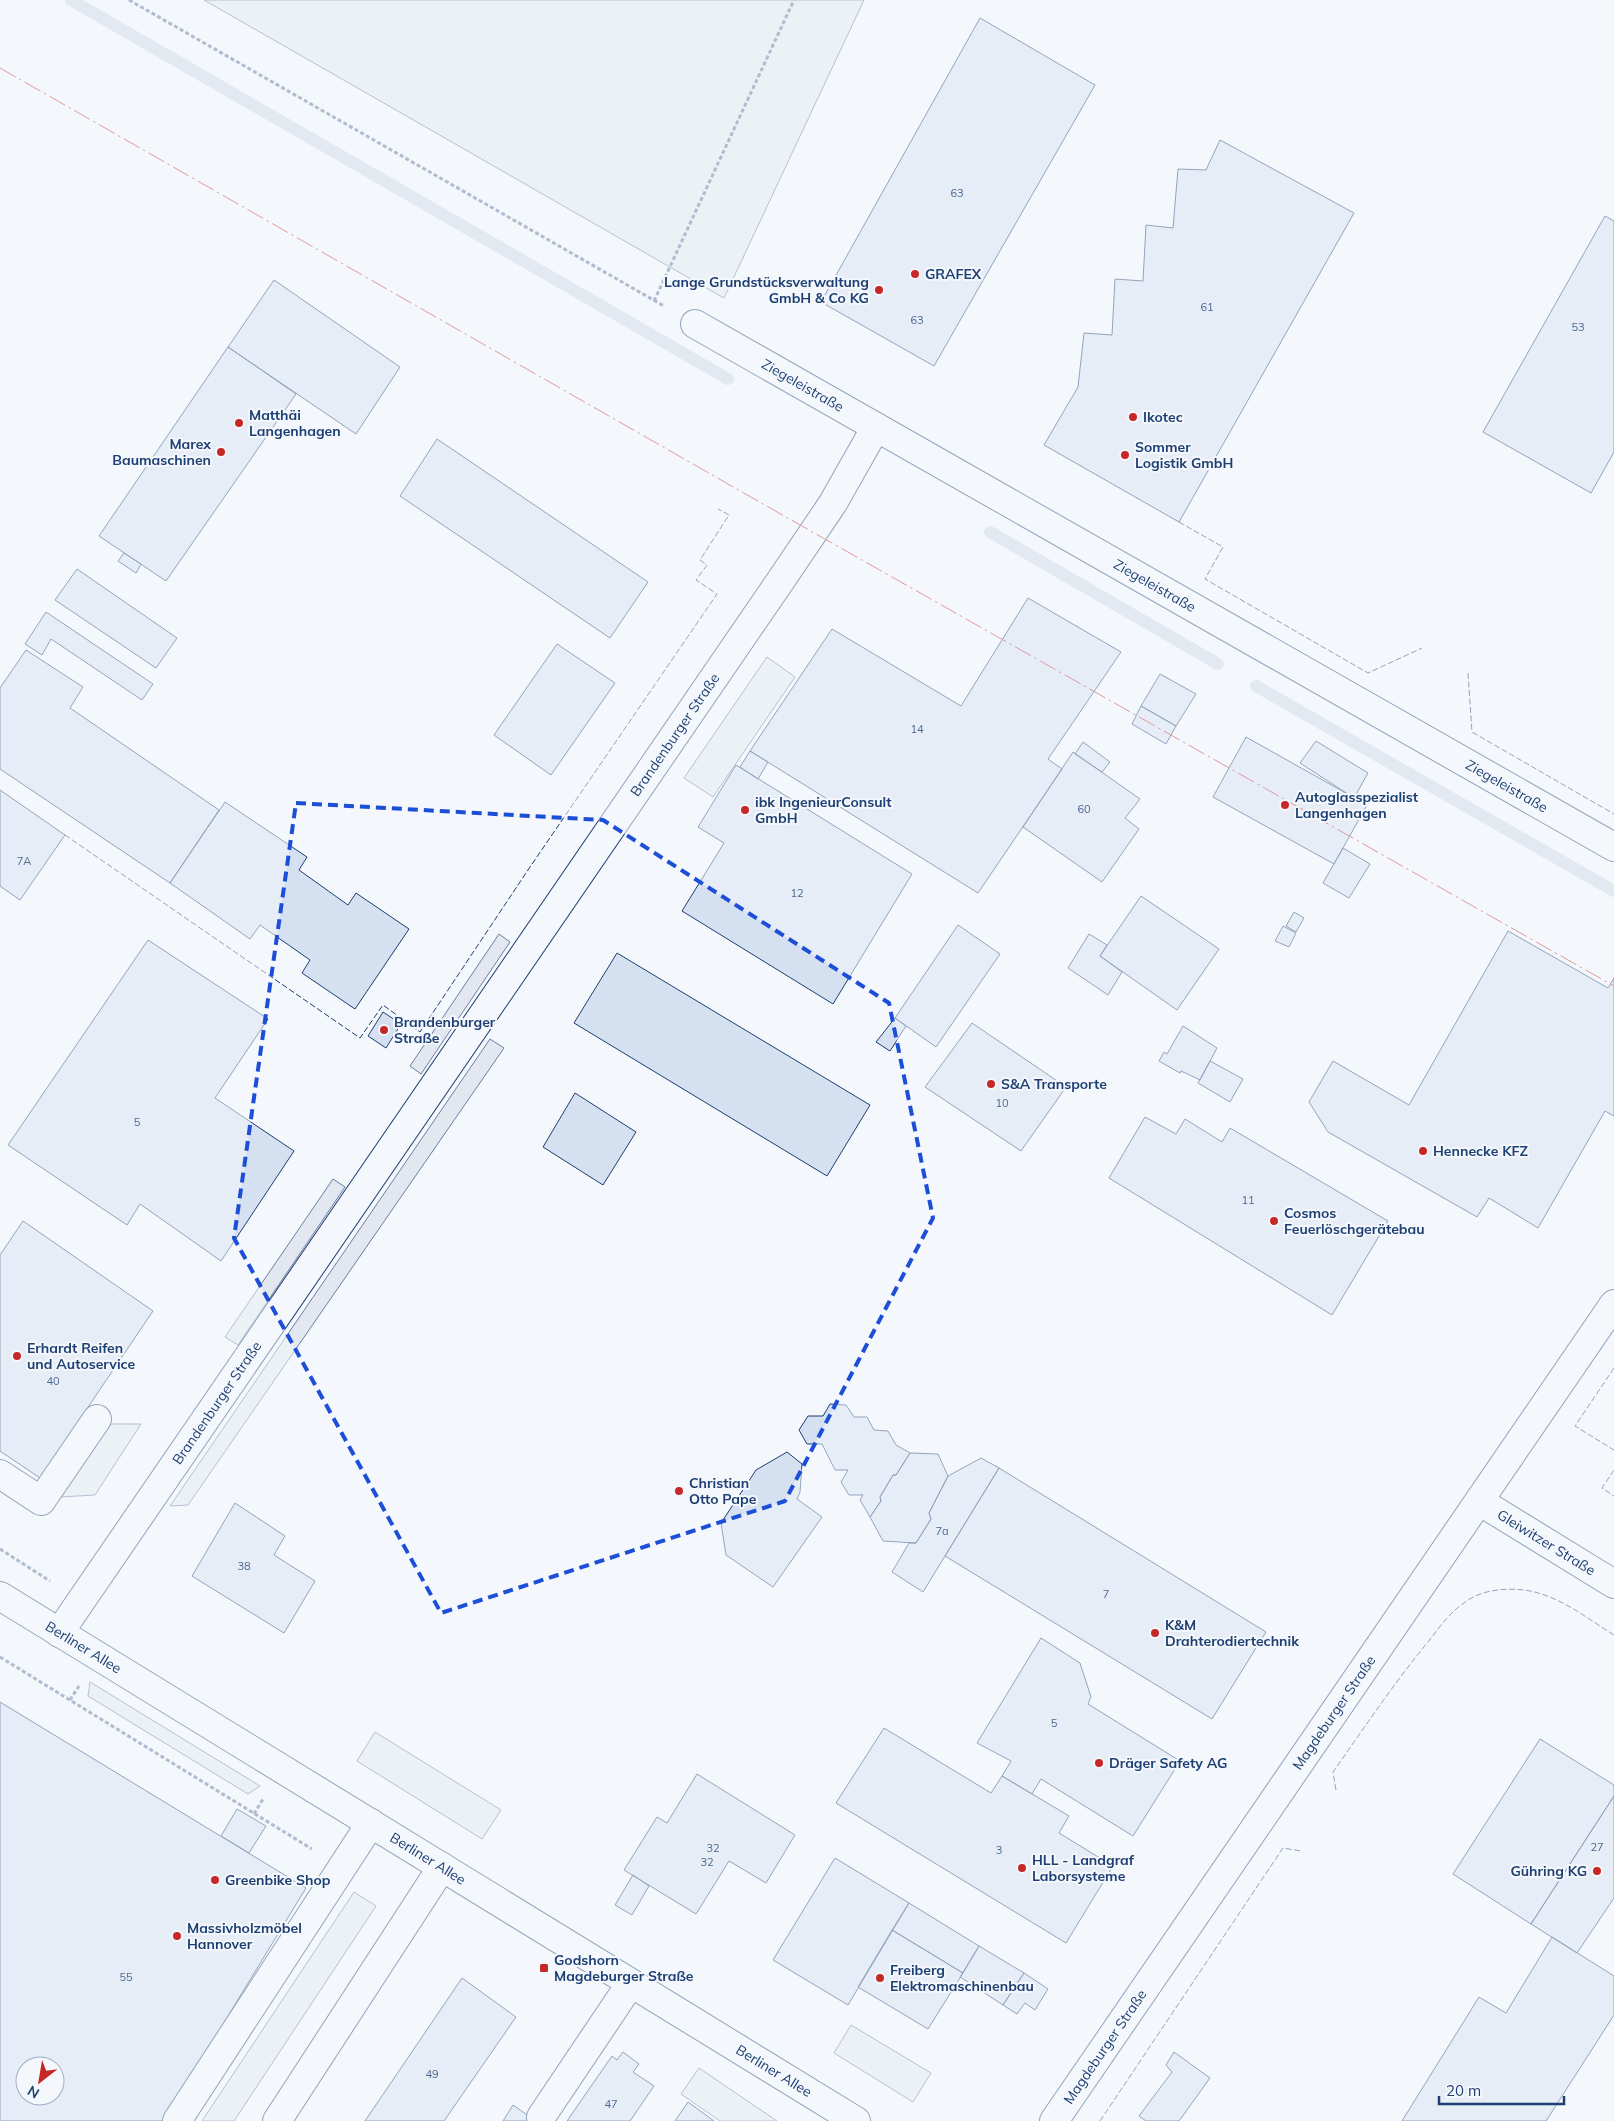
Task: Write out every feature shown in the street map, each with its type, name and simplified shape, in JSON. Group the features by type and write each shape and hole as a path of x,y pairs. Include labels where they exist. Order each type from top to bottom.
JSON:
{"street":[{"name":"Ziegeleistraße","path":"695,324 1614,847"},
{"name":"Brandenburger Straße","path":"59,1633 833,503 876,427"},
{"name":"Magdeburger Straße","path":"1054,2121 1614,1304"},
{"path":"0,1474 41,1502 97,1419"},
{"name":"Gleiwitzer Straße","path":"1479,1501 1614,1584"},
{"name":"Berliner Allee","path":"0,1596 856,2121"},
{"path":"177,2121 371,1823"},
{"path":"277,2121 442,1867"},
{"path":"541,2117 631,1983"}],"path":[{"path":"129,0 695,324"},
{"path":"654,301 794,0"},
{"path":"0,1657 343,1867"}],"highlighted area":[{"path":"296,803 603,820 889,1003 933,1218 785,1501 441,1613 234,1238"}],"shaded area":[{"path":"204,0 864,0 724,298"},
{"path":"767,657 795,677 713,797 684,778"},
{"path":"499,934 510,942 421,1074 410,1066"},
{"path":"490,1039 504,1048 188,1505 170,1506"},
{"path":"333,1179 345,1187 238,1345 225,1337"},
{"path":"109,1424 141,1424 95,1495 60,1497"},
{"path":"90,1682 260,1786 248,1794 88,1696"},
{"path":"375,1732 501,1810 482,1839 357,1761"},
{"path":"354,1892 376,1906 234,2121 202,2121"},
{"path":"851,2025 931,2073 913,2102 834,2053"},
{"path":"699,2068 777,2121 720,2121 681,2094"}],"building":[{"path":"980,18 1095,85 934,366 821,302"},
{"path":"1220,140 1354,213 1179,522 1044,445 1078,387 1084,333 1112,335 1115,279 1143,281 1146,225 1173,228 1178,169 1206,170"},
{"path":"1605,216 1614,221 1614,452 1591,493 1483,432"},
{"path":"274,280 400,367 356,434 228,347"},
{"path":"228,347 296,394 166,581 99,536"},
{"path":"437,439 648,582 610,638 400,496"},
{"path":"124,553 141,564 136,573 118,561"},
{"path":"77,569 177,638 156,668 55,600"},
{"path":"1028,598 1121,652 1048,759 1062,769 978,893 750,751 832,629 961,706"},
{"path":"46,612 153,684 142,700 51,639 42,655 25,644"},
{"path":"557,644 615,683 551,775 494,735"},
{"path":"26,650 83,687 70,708 219,810 170,883 0,769 0,688"},
{"path":"1160,674 1196,694 1176,726 1141,706"},
{"path":"1141,706 1176,726 1166,744 1132,724"},
{"path":"1246,737 1367,805 1334,864 1213,797"},
{"path":"1316,741 1368,773 1354,798 1300,763"},
{"path":"1083,742 1110,762 1102,772 1075,754"},
{"path":"750,751 768,762 758,779 740,767"},
{"path":"1073,752 1140,799 1125,818 1139,829 1102,882 1023,827"},
{"path":"736,765 912,874 833,1004 682,911 724,843 698,827"},
{"path":"0,790 65,835 20,900 0,886"},
{"path":"225,802 307,857 299,870 348,905 356,893 409,929 355,1009 302,973 310,960 260,925 250,939 170,883"},
{"path":"1343,848 1370,864 1349,898 1323,883"},
{"path":"1141,896 1219,949 1177,1010 1100,956"},
{"path":"1294,912 1304,918 1296,932 1286,926"},
{"path":"958,925 1000,954 936,1047 895,1018"},
{"path":"1283,926 1296,933 1289,947 1275,941"},
{"path":"1508,931 1608,988 1614,978 1614,1116 1605,1111 1538,1228 1489,1198 1477,1217 1328,1132 1309,1102 1333,1061 1409,1105"},
{"path":"1089,934 1107,945 1100,956 1122,972 1108,995 1068,968"},
{"path":"148,940 268,1019 215,1098 294,1151 221,1261 140,1204 127,1225 8,1145"},
{"path":"617,953 870,1105 827,1176 574,1023"},
{"name":"Brandenburger Straße","path":"383,1012 401,1024 386,1048 368,1036"},
{"path":"895,1018 906,1026 890,1051 876,1042"},
{"path":"972,1023 1066,1087 1021,1151 925,1087"},
{"path":"1183,1026 1217,1048 1200,1080 1181,1071 1180,1073 1159,1061 1164,1052 1167,1054"},
{"path":"1210,1061 1243,1079 1230,1102 1198,1083"},
{"path":"575,1093 636,1132 603,1185 543,1147"},
{"path":"1145,1117 1176,1134 1185,1119 1222,1142 1230,1128 1388,1221 1332,1315 1109,1178"},
{"path":"23,1221 153,1311 40,1478 0,1451 0,1255"},
{"path":"830,1404 846,1405 854,1417 867,1417 874,1430 888,1431 896,1445 910,1453 896,1475 893,1475 880,1497 881,1501 870,1517 860,1500 863,1495 849,1495 841,1482 848,1470 835,1470 822,1444 807,1444 799,1430 808,1416 823,1416"},
{"path":"787,1452 802,1464 800,1492 797,1499 822,1517 773,1587 726,1555 721,1523 756,1470"},
{"path":"910,1453 938,1454 948,1476 929,1513 931,1519 916,1543 883,1541 870,1517 881,1501 880,1497 893,1475 896,1475"},
{"path":"981,1458 999,1468 923,1592 892,1572 909,1543 916,1543 931,1519 929,1513 948,1476"},
{"path":"999,1468 1266,1632 1212,1719 945,1556"},
{"path":"235,1503 285,1536 274,1555 315,1581 284,1633 192,1576"},
{"path":"1041,1638 1080,1663 1091,1697 1088,1704 1180,1761 1133,1836 1041,1779 1032,1794 1002,1776 1011,1761 977,1743"},
{"path":"0,1702 306,1888 164,2121 0,2121"},
{"path":"884,1728 991,1793 1002,1776 1069,1816 1059,1833 1113,1866 1066,1943 836,1803"},
{"path":"1540,1739 1614,1785 1614,1796 1531,1924 1453,1874"},
{"path":"697,1774 795,1835 766,1883 729,1861 696,1914 624,1870 657,1817 667,1823"},
{"path":"1614,1796 1614,1898 1577,1953 1531,1924"},
{"path":"237,1809 266,1826 249,1853 221,1836"},
{"path":"835,1858 909,1903 848,2005 773,1960"},
{"path":"633,1875 649,1886 632,1915 615,1905"},
{"path":"909,1903 979,1946 963,1973 892,1930"},
{"path":"892,1930 963,1973 928,2029 858,1987"},
{"path":"1552,1937 1614,1976 1614,2015 1546,2121 1402,2121 1479,1997 1506,2013"},
{"path":"979,1946 1024,1973 1003,2005 960,1977"},
{"path":"1024,1973 1048,1989 1035,2010 1025,2003 1017,2014 1003,2005"},
{"path":"462,1978 516,2017 444,2121 365,2121"},
{"path":"623,2052 639,2064 633,2072 654,2086 630,2121 567,2121 612,2056 617,2060"},
{"path":"1174,2052 1210,2078 1179,2121 1146,2121 1139,2116 1172,2072 1166,2065"},
{"path":"688,2102 714,2121 675,2121"},
{"path":"513,2105 536,2121 503,2121"}],"waterway":[{"path":"71,0 728,379"},
{"path":"990,532 1218,664"},
{"path":"1256,686 1614,891"}],"fence":[{"path":"65,835 360,1038 383,1005 420,1032 530,867 717,594 696,580 707,565 700,560 729,515 718,509"},
{"path":"1179,522 1223,547 1205,579 1368,673 1422,648"},
{"path":"1468,673 1472,732 1614,814"},
{"path":"1614,1368 1575,1426 1614,1450"},
{"path":"1614,1470 1602,1488 1614,1496"},
{"path":"1336,1790 1333,1772 1368,1722 1403,1673 1445,1621 1454,1611 1471,1598 1487,1592 1504,1589 1530,1591 1563,1603 1614,1635"},
{"path":"1100,2121 1283,1848 1301,1851"}],"power":[{"path":"0,68 749,496 1614,986"}],"place":[{"name":"GRAFEX","path":"915,274"},
{"name":"Lange Grundstücksverwaltung GmbH & Co KG","path":"879,290"},
{"name":"Ikotec","path":"1133,417"},
{"name":"Matthäi Langenhagen","path":"239,423"},
{"name":"Marex Baumaschinen","path":"221,452"},
{"name":"Sommer Logistik GmbH","path":"1125,455"},
{"name":"Autoglasspezialist Langenhagen","path":"1285,805"},
{"name":"ibk IngenieurConsult GmbH","path":"745,810"},
{"name":"Brandenburger Straße","path":"384,1030"},
{"name":"S&A Transporte","path":"991,1084"},
{"name":"Hennecke KFZ","path":"1423,1151"},
{"name":"Cosmos Feuerlöschgerätebau","path":"1274,1221"},
{"name":"Erhardt Reifen und Autoservice","path":"17,1356"},
{"name":"Christian Otto Pape","path":"679,1491"},
{"name":"K&M Drahterodiertechnik","path":"1155,1633"},
{"name":"Dräger Safety AG","path":"1099,1763"},
{"name":"HLL - Landgraf Laborsysteme","path":"1022,1868"},
{"name":"Gühring KG","path":"1597,1871"},
{"name":"Greenbike Shop","path":"215,1880"},
{"name":"Massivholzmöbel Hannover","path":"177,1936"},
{"name":"Godshorn Magdeburger Straße","path":"544,1968"},
{"name":"Freiberg Elektromaschinenbau","path":"880,1978"}]}
